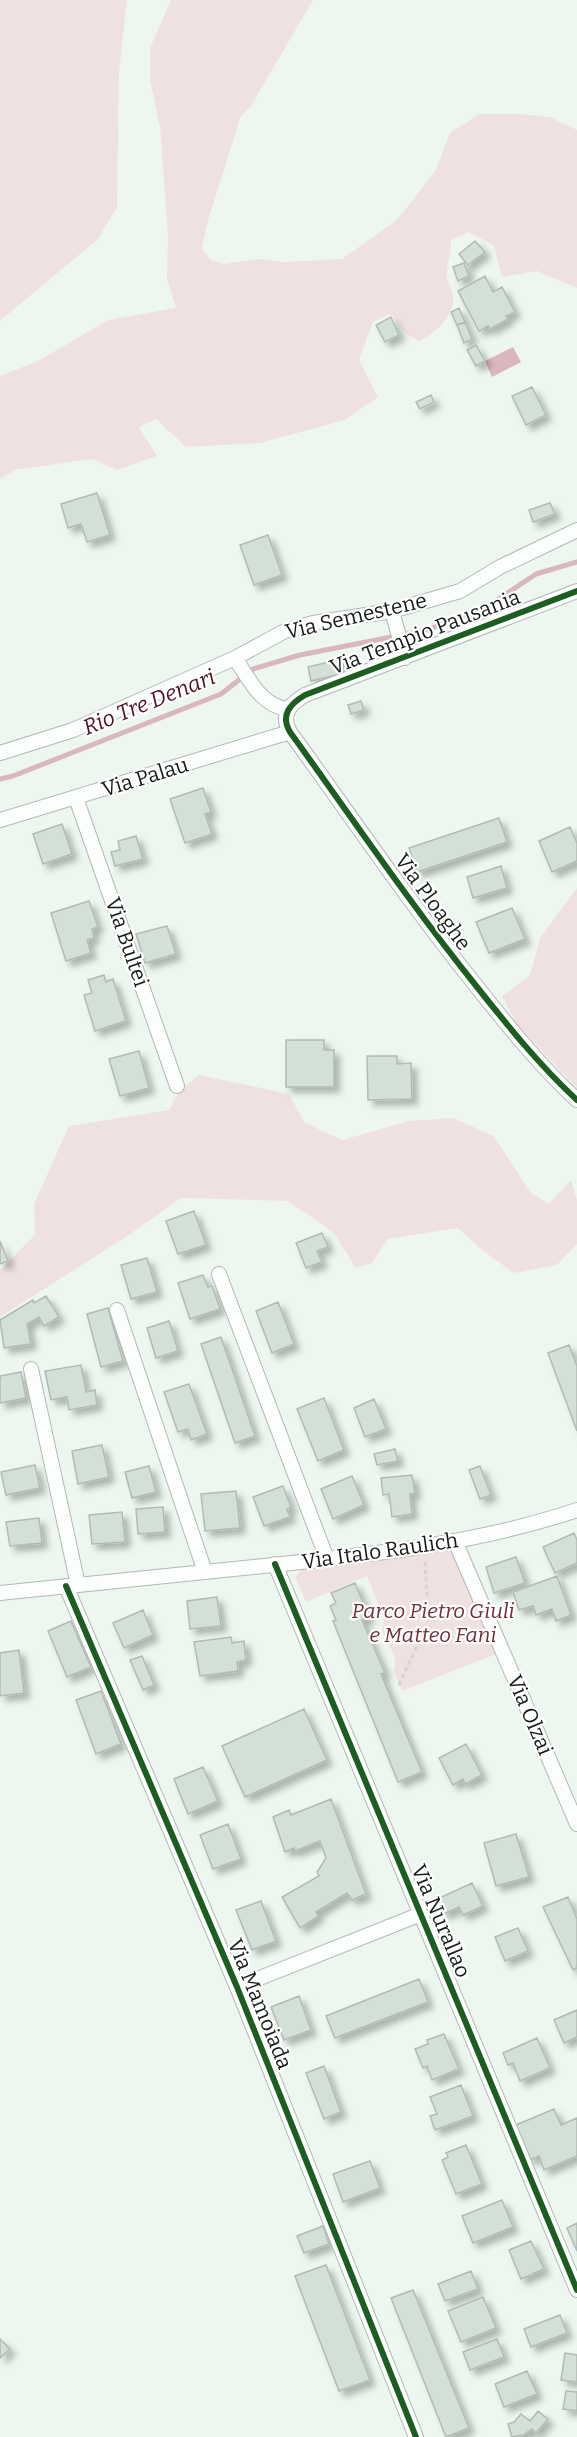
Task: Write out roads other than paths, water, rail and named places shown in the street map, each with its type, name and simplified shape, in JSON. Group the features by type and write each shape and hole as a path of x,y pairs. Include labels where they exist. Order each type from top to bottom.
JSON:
{"street":[{"name":"Via Semestene","path":"0,753 74,730 235,658 295,627 392,611 460,591 500,567 577,530"},
{"name":"Via Tempio Pausania","path":"288,709 305,695 577,591"},
{"path":"392,611 405,658"},
{"path":"235,658 262,698 274,706 288,709 286,722 290,732"},
{"name":"Via Palau","path":"0,820 290,732"},
{"name":"Via Ploaghe","path":"290,732 465,972 537,1059 577,1100"},
{"name":"Via Bultei","path":"76,798 177,1086"},
{"path":"219,1274 327,1559"},
{"path":"117,1310 205,1572"},
{"name":"Via Mamoiada","path":"31,1370 72,1585 237,1988 416,2437"},
{"name":"Via Italo Raulich","path":"0,1593 327,1559 455,1541 511,1530 577,1511"},
{"name":"Via Olzai","path":"455,1541 577,1824"},
{"name":"Via Nurallao","path":"275,1564 577,2290"},
{"path":"237,1988 421,1914"}],"waterway":[{"name":"Rio Tre Denari","path":"0,779 13,776 221,694 253,669 300,655 427,630 491,604 536,574 577,562"}],"park label":[{"name":"Parco Pietro Giuli e Matteo Fani","path":"433,1623"}]}
